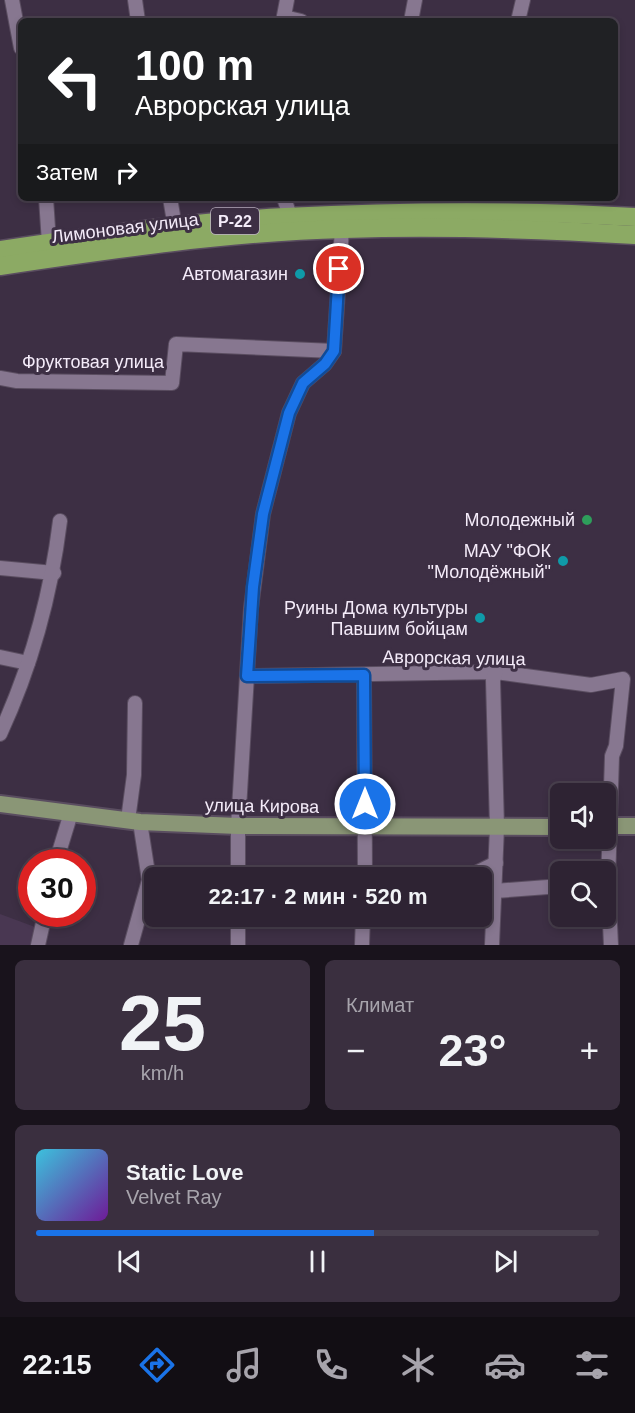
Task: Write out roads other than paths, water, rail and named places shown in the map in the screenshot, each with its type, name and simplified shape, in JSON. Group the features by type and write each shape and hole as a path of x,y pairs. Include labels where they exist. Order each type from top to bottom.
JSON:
{"highway":[{"name":"Р-22","path":"472,213 551,212 635,216"},
{"name":"Лимоновая улица","path":"0,250 176,227 290,216 472,213"},
{"name":"Лимоновая улица","path":"0,266 189,240 342,229 472,213"},
{"name":"Р-22","path":"472,213 635,234"}],"main road":[{"name":"улица Кирова","path":"0,804 134,821 238,826 550,827"},
{"path":"616,826 635,826"}],"street":[{"path":"12,0 18,32"},
{"path":"135,0 138,18"},
{"path":"283,18 287,0"},
{"path":"412,18 415,0"},
{"path":"519,18 523,0"},
{"path":"46,201 49,243"},
{"path":"171,201 176,227"},
{"path":"285,201 290,216"},
{"path":"238,867 238,826 253,587 263,514 289,413 303,383 325,364 334,351 342,229"},
{"name":"Фруктовая улица","path":"0,378 17,381 172,383 176,344 334,351"},
{"path":"0,734 28,663 54,573 60,521"},
{"path":"0,568 54,573"},
{"path":"0,657 28,663"},
{"path":"492,945 497,827 493,680 496,672"},
{"name":"Аврорская улица","path":"247,676 496,672 591,685 623,679 616,746 612,756 611,783"},
{"path":"364,675 365,867"},
{"path":"131,945 149,880 134,821 135,703"},
{"path":"60,849 71,813"},
{"path":"488,867 496,863"},
{"path":"495,891 550,887"},
{"path":"38,945 42,927"},
{"path":"238,927 238,945"},
{"path":"362,945 363,927"},
{"path":"610,927 611,945"}],"place":[{"name":"Автомагазин","path":"300,274"},
{"name":"Молодежный","path":"587,520"},
{"name":"МАУ \"ФОК \"Молодёжный\"","path":"563,561"},
{"name":"Руины Дома культуры Павшим бойцам","path":"480,618"}]}
